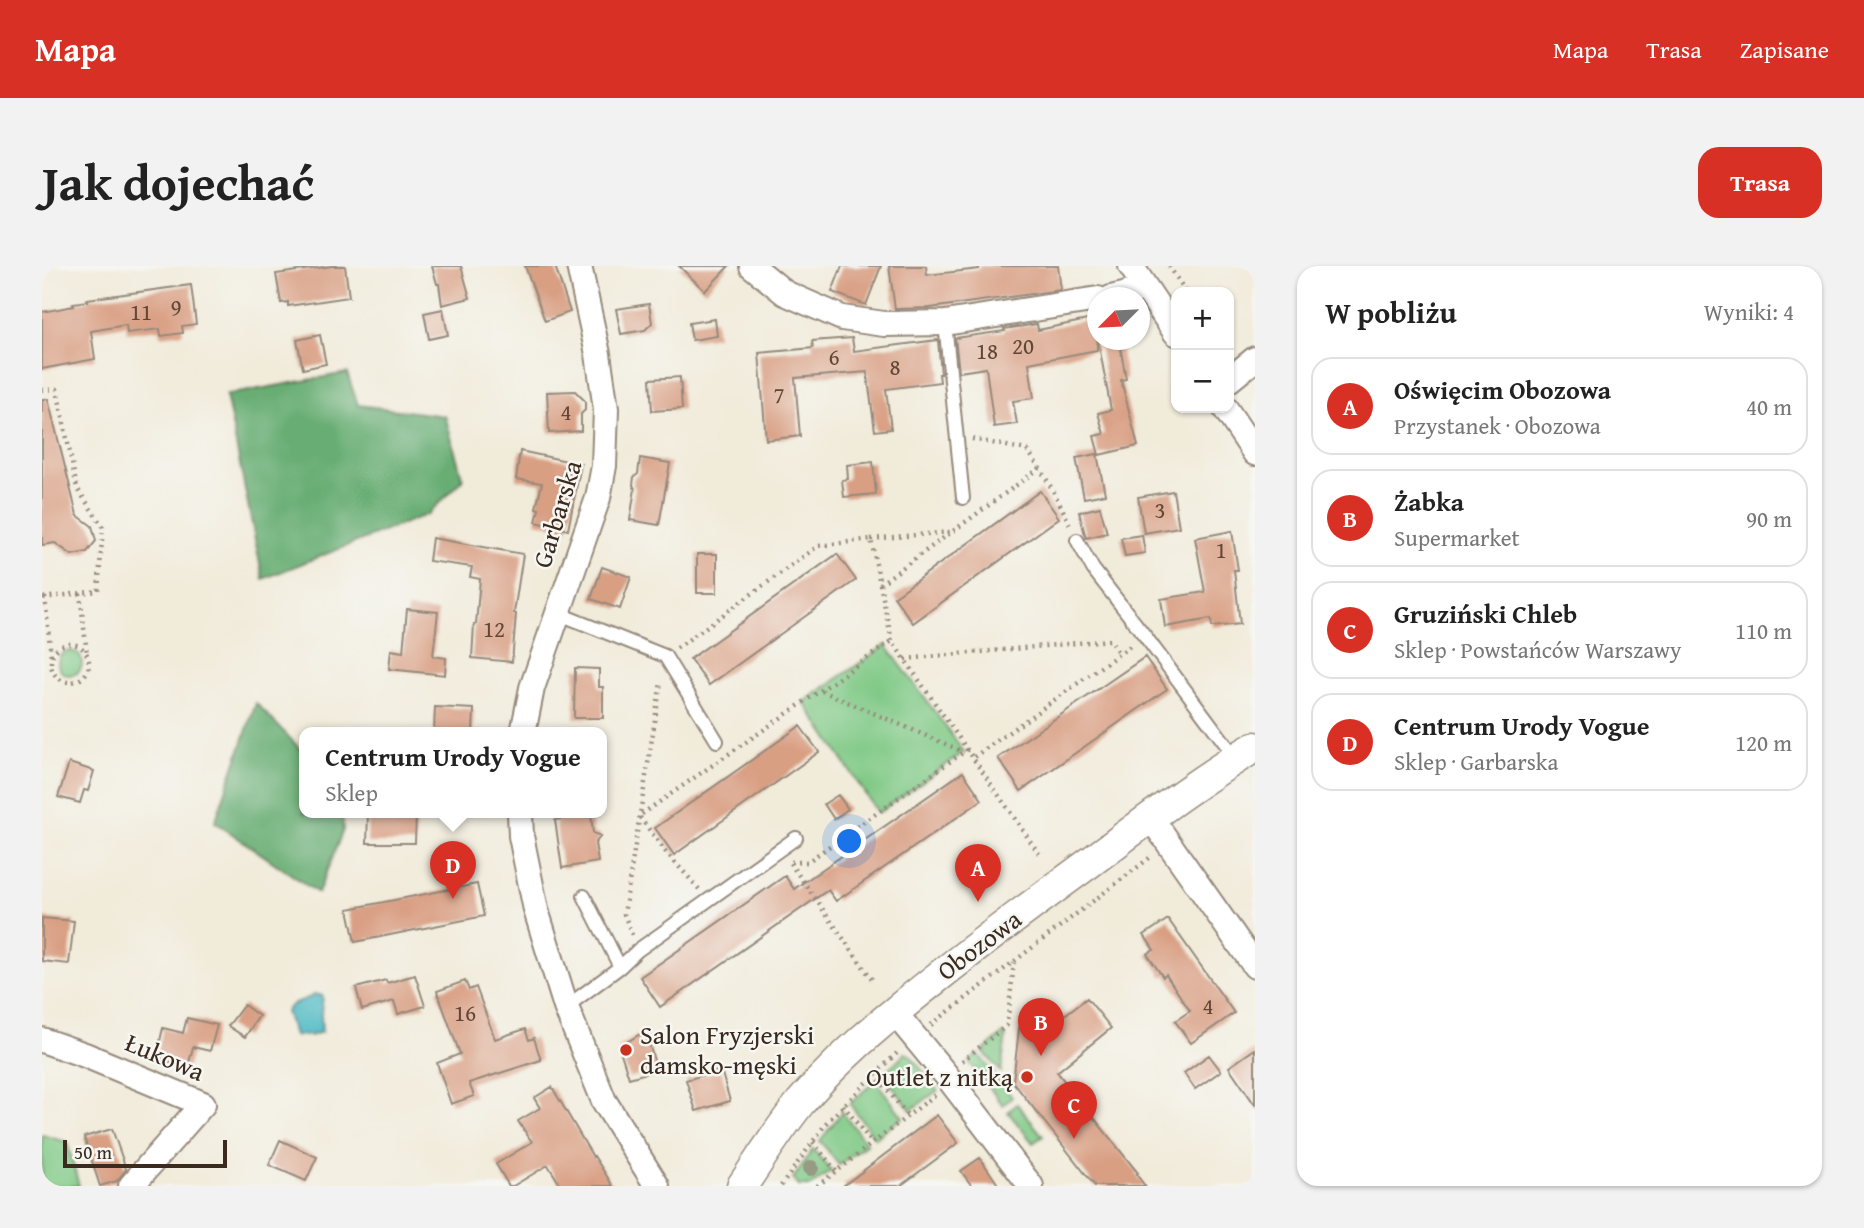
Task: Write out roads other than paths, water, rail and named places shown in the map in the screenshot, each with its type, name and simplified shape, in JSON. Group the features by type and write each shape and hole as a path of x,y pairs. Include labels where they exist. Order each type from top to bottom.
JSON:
{"street":[{"name":"Garbarska","path":"524,727 531,688 598,498 604,466 606,408 598,354 579,266"},
{"path":"752,266 785,293 842,318 884,324 945,323 1087,301"},
{"path":"1131,266 1145,287"},
{"path":"1150,294 1171,326"},
{"path":"1234,376 1255,359"},
{"path":"1229,413 1255,453"},
{"name":"Obozowa","path":"742,1186 802,1102 835,1065 871,1031 975,948 1187,790 1245,752"},
{"path":"520,818 521,836 536,910 566,1007 604,1101 655,1186"},
{"path":"1150,818 1255,966"},
{"path":"894,1012 1031,1186"},
{"name":"Łukowa","path":"42,1040 204,1104 131,1186"}],"lane":[{"path":"945,323 963,498"},
{"path":"1077,540 1093,569 1145,636 1245,752"},
{"path":"557,613 665,656 717,741"},
{"path":"566,1007 620,967 638,950 796,838"},
{"path":"584,896 620,967"}],"water":[{"path":"315,994 323,996 322,1032 309,1036 294,1035 286,1012 291,1006"}],"place":[{"name":"Centrum Urody Vogue","path":"453,899"},
{"name":"Oświęcim Obozowa","path":"978,902"},
{"name":"Salon Fryzjerski damsko-męski","path":"626,1050"},
{"name":"Żabka","path":"1041,1056"},
{"name":"Outlet z nitką","path":"1027,1077"},
{"name":"Gruziński Chleb","path":"1074,1139"}]}
